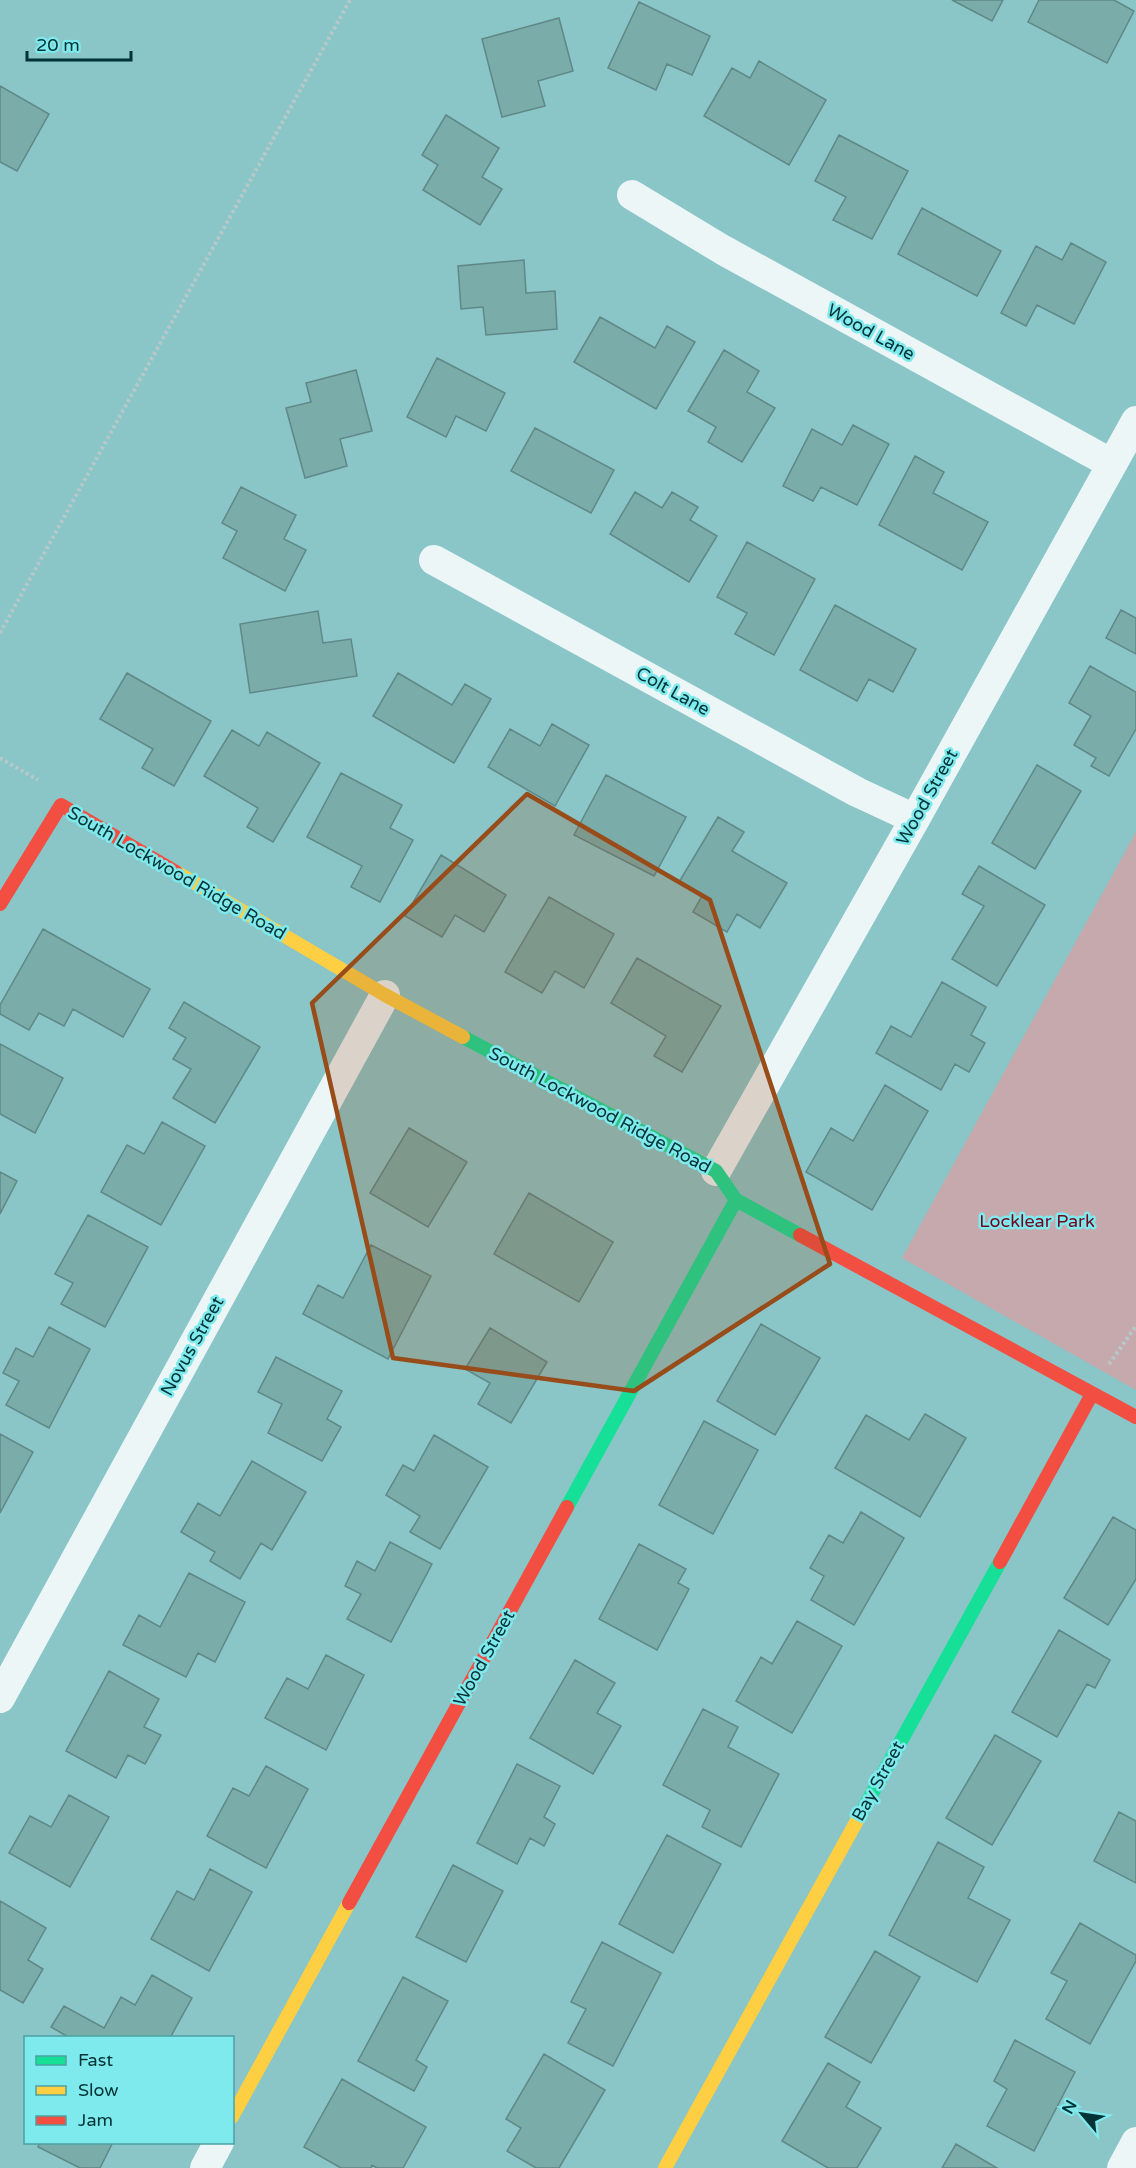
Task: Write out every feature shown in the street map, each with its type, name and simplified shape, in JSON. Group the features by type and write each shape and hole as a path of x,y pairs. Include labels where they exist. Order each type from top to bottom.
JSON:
{"street":[{"name":"Wood Lane","path":"632,195 723,250 1113,464"},
{"name":"Wood Street","path":"716,1171 1136,421"},
{"name":"Colt Lane","path":"434,560 857,792 915,819"},
{"path":"0,904 61,805"},
{"name":"South Lockwood Ridge Road","path":"61,805 385,995 716,1171 736,1200 1136,1417"},
{"name":"Novus Street","path":"0,1698 385,995"},
{"name":"Wood Street","path":"234,2113 736,1200"},
{"name":"Bay Street","path":"665,2168 1092,1394"},
{"path":"1122,2168 1136,2142"},
{"path":"204,2168 218,2144"}],"path":[{"path":"0,633 350,0"},
{"path":"0,758 42,782 61,805"},
{"path":"1105,1370 1136,1326"}],"highlighted area":[{"path":"527,794 710,900 830,1264 634,1391 393,1358 312,1003"}],"green space":[{"name":"Locklear Park","path":"1136,832 1136,1390 902,1258"}],"building":[{"path":"952,0 1003,0 992,21"},
{"path":"1039,0 1114,0 1134,11 1107,63 1028,22"},
{"path":"639,2 710,36 692,75 667,64 656,90 608,68"},
{"path":"559,18 573,71 538,81 545,106 502,117 482,39"},
{"path":"759,61 826,100 789,165 704,116 732,68 750,78"},
{"path":"0,86 49,114 17,171 0,162"},
{"path":"446,115 499,148 482,177 502,189 480,225 423,190 438,165 422,155"},
{"path":"839,135 908,171 872,239 833,220 846,197 815,181"},
{"path":"922,208 1001,251 977,296 898,254"},
{"path":"1071,243 1106,262 1074,324 1037,305 1026,326 1001,313 1036,246 1062,260"},
{"path":"524,260 526,293 555,291 557,329 486,335 483,307 461,309 458,266"},
{"path":"600,317 655,348 667,326 695,342 656,409 574,362"},
{"path":"724,350 759,371 747,392 775,408 742,462 708,442 716,427 688,411"},
{"path":"437,358 505,393 486,431 456,416 446,437 407,417"},
{"path":"356,370 372,431 340,439 347,466 305,478 286,408 311,402 306,383"},
{"path":"853,425 889,444 857,505 821,487 813,501 783,486 812,429 842,445"},
{"path":"535,428 614,470 591,513 511,471"},
{"path":"915,456 944,472 933,493 988,522 962,570 879,525"},
{"path":"241,487 296,515 284,539 306,550 285,591 223,558 237,531 222,523"},
{"path":"635,492 662,508 672,492 698,507 690,520 717,536 689,582 610,534"},
{"path":"747,542 815,579 774,655 735,634 747,613 717,597"},
{"path":"835,605 916,649 893,692 869,679 857,701 800,670"},
{"path":"1121,610 1136,618 1136,654 1106,638"},
{"path":"318,611 323,643 351,639 357,676 250,693 240,624"},
{"path":"1090,666 1136,692 1136,729 1109,776 1091,766 1096,758 1074,745 1091,716 1069,703"},
{"path":"127,673 211,721 174,786 142,768 153,749 100,719"},
{"path":"398,673 452,705 465,684 491,699 454,763 373,716"},
{"path":"552,724 589,745 555,806 488,767 510,729 540,746"},
{"path":"232,730 259,746 267,732 320,763 273,842 247,827 258,808 204,776"},
{"path":"1037,765 1081,791 1035,869 992,843"},
{"path":"341,773 402,805 390,828 413,840 380,902 351,887 362,866 307,837"},
{"path":"606,775 686,817 654,876 574,835"},
{"path":"718,817 744,832 732,851 787,883 760,928 737,914 727,932 693,912 702,896 679,882"},
{"path":"441,855 506,895 484,932 455,915 442,937 405,916"},
{"path":"979,866 1045,905 997,986 952,959 984,906 962,894"},
{"path":"549,897 614,934 584,988 555,971 542,993 505,972"},
{"path":"43,929 150,989 123,1037 73,1009 64,1026 39,1013 29,1030 0,1014 0,1005"},
{"path":"637,958 721,1006 682,1072 654,1056 666,1036 611,1003"},
{"path":"942,982 986,1007 971,1035 985,1043 969,1072 955,1064 941,1090 876,1053 891,1026 911,1037"},
{"path":"184,1002 260,1047 215,1123 173,1098 191,1069 173,1059 186,1038 169,1028"},
{"path":"0,1044 63,1078 35,1133 0,1114"},
{"path":"885,1085 928,1111 872,1210 806,1172 831,1128 853,1141"},
{"path":"162,1122 205,1146 161,1225 101,1192 127,1145 144,1154"},
{"path":"409,1128 467,1162 428,1227 370,1193"},
{"path":"0,1172 17,1181 0,1214"},
{"path":"529,1193 613,1242 579,1302 494,1254"},
{"path":"88,1215 148,1247 105,1327 61,1304 73,1283 55,1274"},
{"path":"371,1245 431,1276 388,1359 303,1314 318,1285 343,1298"},
{"path":"761,1324 820,1358 775,1435 717,1401"},
{"path":"49,1327 90,1349 49,1428 6,1405 19,1381 3,1373 16,1348 33,1357"},
{"path":"490,1328 547,1362 511,1423 478,1404 490,1383 465,1369"},
{"path":"276,1357 342,1391 327,1419 341,1427 322,1461 268,1433 282,1404 258,1392"},
{"path":"925,1414 966,1438 920,1517 835,1468 866,1415 909,1440"},
{"path":"704,1421 758,1450 713,1534 659,1505"},
{"path":"0,1434 33,1452 0,1513"},
{"path":"434,1435 488,1467 440,1549 410,1532 420,1516 386,1495 403,1465 414,1471"},
{"path":"252,1461 306,1492 272,1550 261,1543 240,1579 210,1561 215,1552 181,1532 198,1503 220,1516"},
{"path":"861,1512 904,1538 854,1625 811,1600 824,1576 810,1568 829,1535 843,1543"},
{"path":"1113,1517 1136,1530 1136,1579 1108,1625 1064,1598"},
{"path":"390,1542 432,1564 391,1642 347,1619 361,1594 345,1586 357,1561 375,1571"},
{"path":"639,1544 686,1569 678,1583 689,1589 657,1650 599,1619"},
{"path":"189,1573 245,1602 215,1662 198,1653 186,1677 123,1645 139,1615 160,1627"},
{"path":"797,1621 842,1646 792,1733 736,1701 761,1657 772,1664"},
{"path":"1059,1630 1110,1660 1095,1688 1087,1684 1057,1737 1012,1712"},
{"path":"326,1655 364,1675 326,1750 265,1718 287,1678 308,1689"},
{"path":"575,1660 615,1683 597,1713 621,1726 593,1774 530,1738"},
{"path":"109,1671 159,1699 144,1727 161,1735 145,1764 128,1755 116,1778 66,1751"},
{"path":"703,1709 738,1727 728,1747 779,1774 741,1847 702,1827 710,1810 663,1785"},
{"path":"995,1735 1041,1761 992,1845 946,1818"},
{"path":"517,1764 560,1786 544,1817 555,1824 544,1846 530,1838 517,1864 477,1843"},
{"path":"266,1766 308,1789 266,1868 207,1836 233,1788 249,1796"},
{"path":"69,1795 109,1817 70,1887 9,1853 30,1816 51,1827"},
{"path":"1119,1812 1136,1821 1136,1883 1094,1861"},
{"path":"667,1835 721,1864 673,1953 619,1924"},
{"path":"938,1842 984,1867 968,1898 1010,1920 977,1982 889,1935"},
{"path":"453,1865 503,1891 466,1962 416,1937"},
{"path":"210,1869 252,1892 209,1971 151,1939 177,1891 194,1900"},
{"path":"0,1901 46,1928 28,1960 43,1969 23,2003 0,1990"},
{"path":"1080,1923 1136,1955 1136,1961 1090,2044 1046,2019 1067,1981 1051,1973"},
{"path":"602,1942 661,1973 613,2066 568,2043 586,2009 571,2002"},
{"path":"875,1951 920,1977 871,2063 825,2037"},
{"path":"152,1975 192,1998 171,2036 67,2036 51,2027 64,2006 104,2028 121,1997 135,2005"},
{"path":"403,1977 448,2001 416,2060 427,2067 414,2091 358,2061"},
{"path":"1015,2040 1075,2072 1034,2151 987,2126 1007,2089 994,2081"},
{"path":"544,2054 605,2090 559,2168 536,2168 507,2151 521,2128 506,2119"},
{"path":"828,2063 860,2082 846,2107 881,2128 857,2168 828,2168 782,2141"},
{"path":"342,2079 426,2127 403,2168 377,2168 372,2165 371,2168 341,2168 304,2147"},
{"path":"39,2144 112,2144 100,2168 80,2168 38,2147"},
{"path":"956,2144 997,2168 942,2168"}],"traffic: fast":[{"path":"463,1037 716,1171 736,1200 800,1235"},
{"path":"567,1507 736,1200"},
{"path":"859,1817 1000,1562"}],"traffic: slow":[{"path":"176,872 385,995 463,1037"},
{"path":"665,2168 859,1817"},
{"path":"234,2113 349,1903"}],"traffic: jam":[{"path":"0,904 61,805 176,872"},
{"path":"800,1235 1136,1417"},
{"path":"1000,1562 1092,1394"},
{"path":"349,1903 567,1507"}]}
